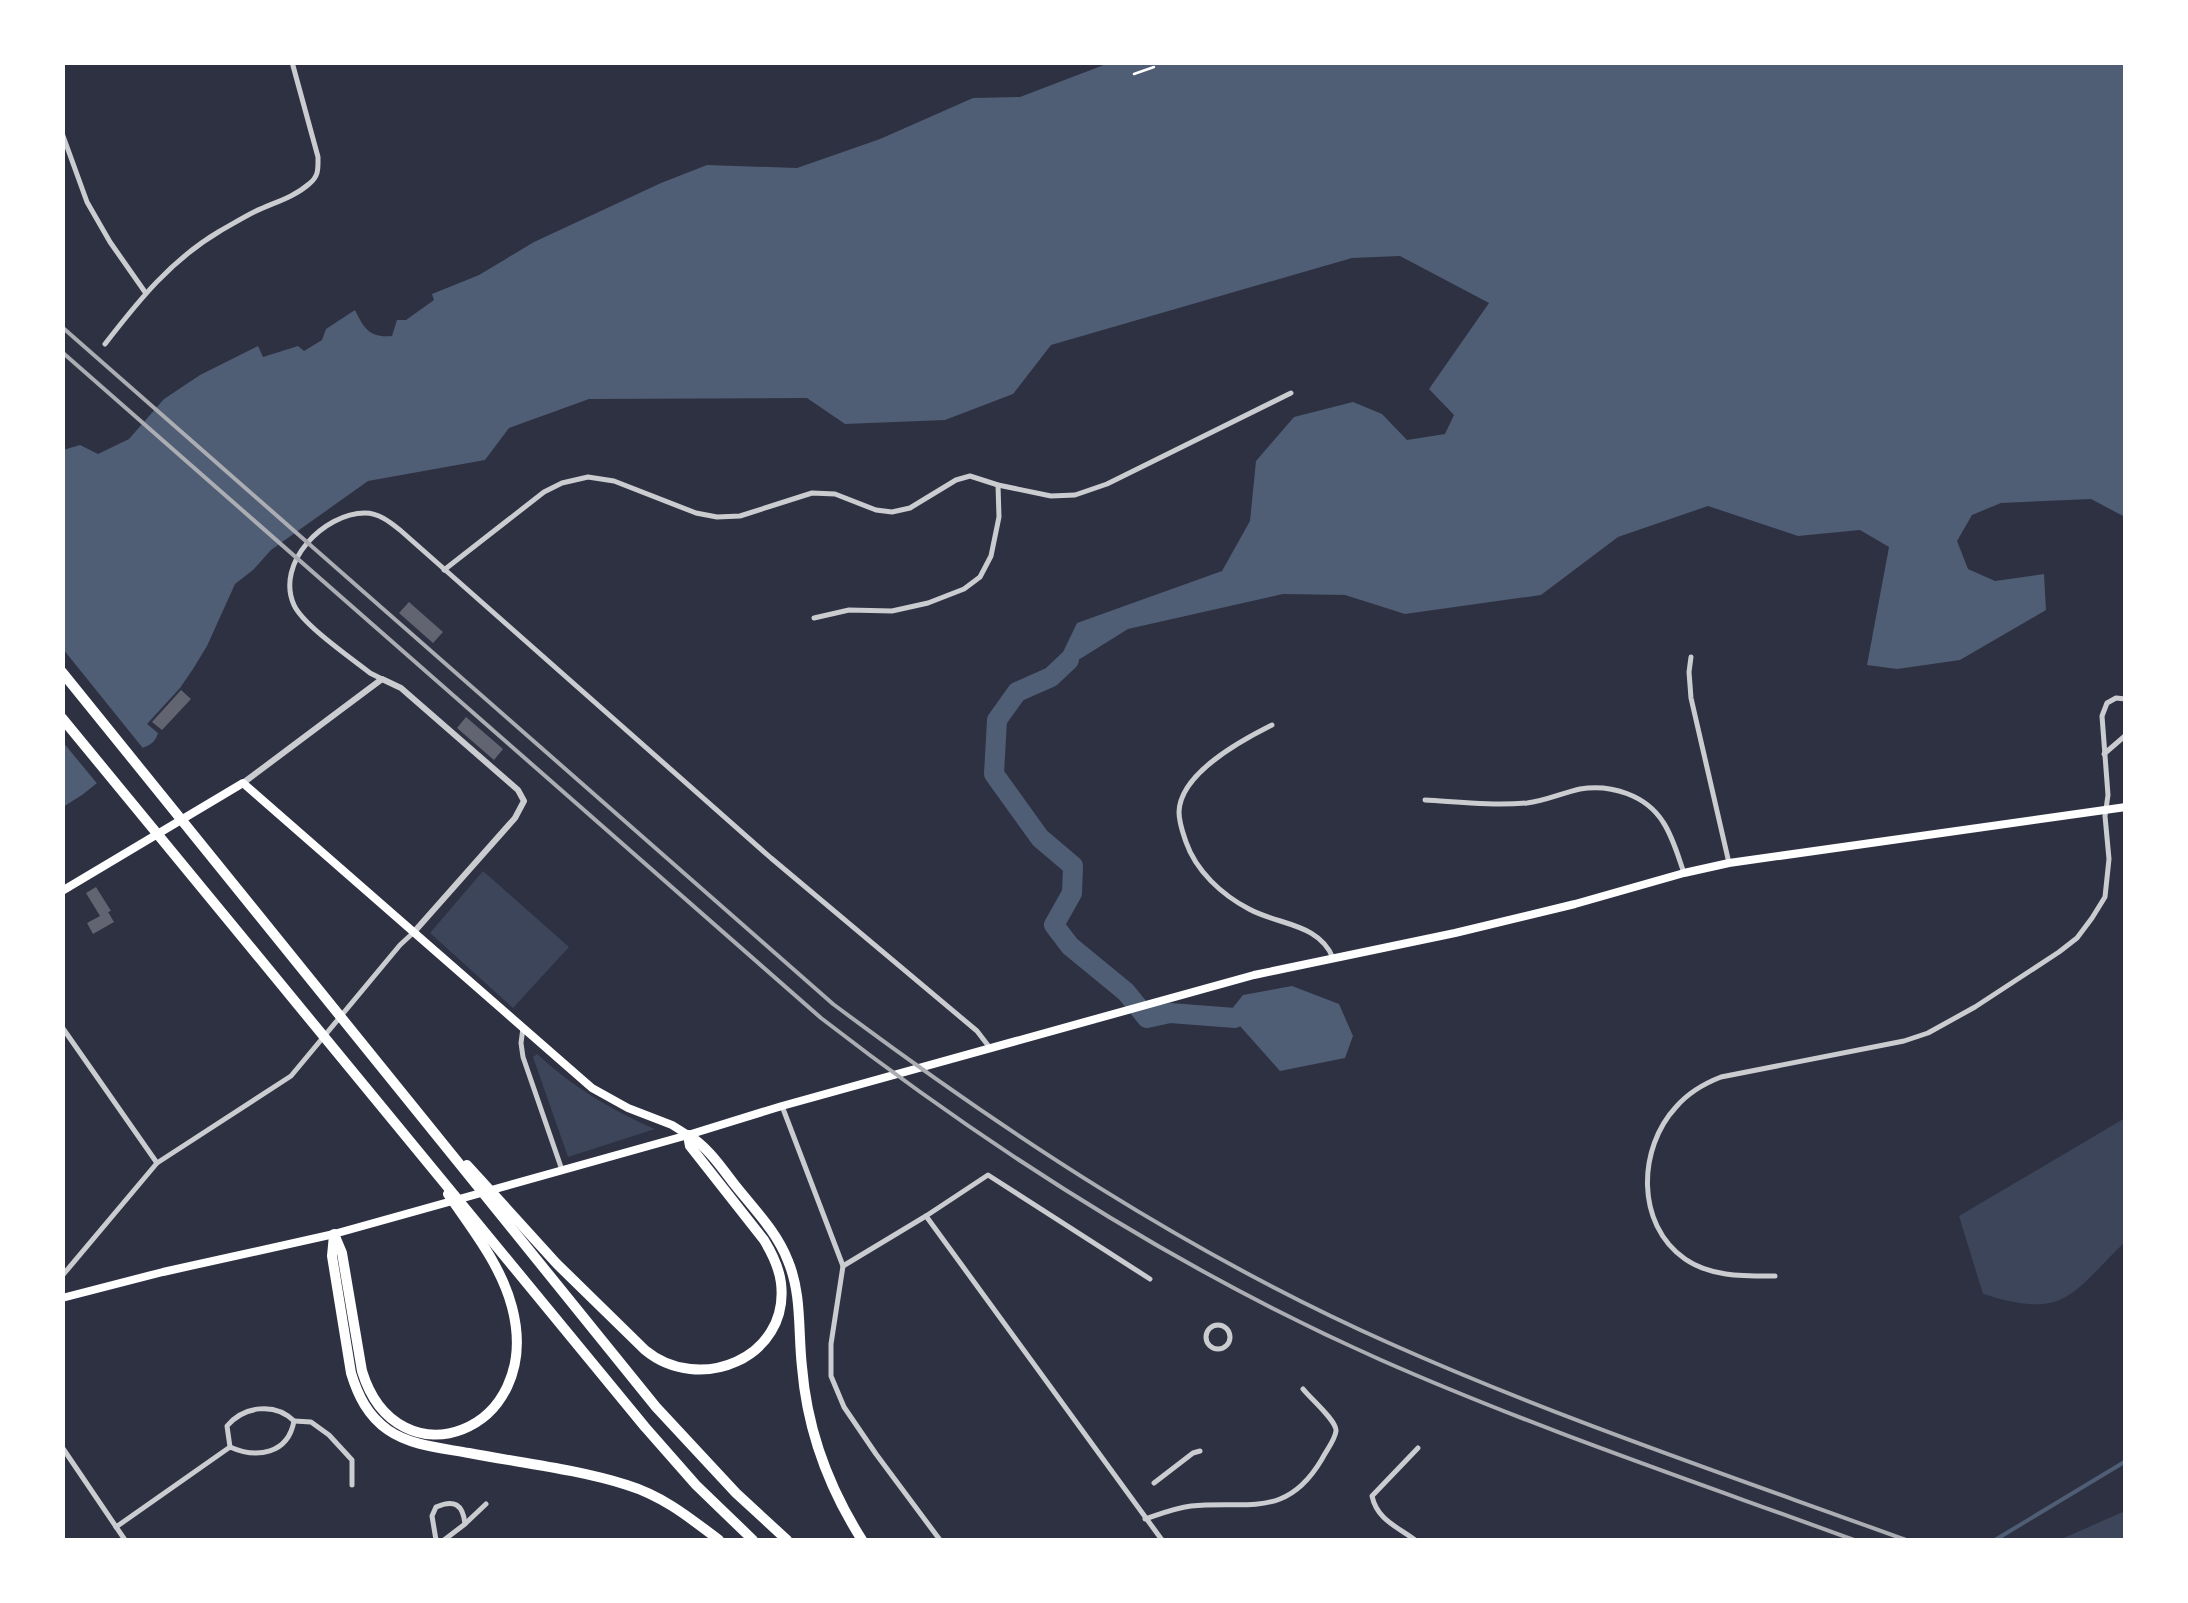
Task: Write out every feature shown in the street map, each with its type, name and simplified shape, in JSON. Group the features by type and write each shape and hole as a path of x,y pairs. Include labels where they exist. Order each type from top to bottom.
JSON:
{"highway":[{"path":"62,672 426,1123 498,1204 682,1436 788,1540"},
{"path":"62,718 670,1456 753,1540"},
{"path":"498,1204 652,1356 688,1370 726,1367 744,1358 766,1337 779,1310 781,1283 764,1240 690,1146 688,1135"},
{"path":"688,1135 701,1143 777,1239 788,1260 798,1298 802,1370 810,1420 831,1484 862,1540"},
{"path":"334,1234 342,1253 362,1371 371,1396 385,1413 404,1426 427,1433 450,1432 479,1422 498,1404 511,1380 516,1346 515,1319 503,1282 466,1213"},
{"path":"334,1234 332,1256 351,1373 361,1400 388,1430 426,1445 640,1489 669,1504 719,1540"}],"main road":[{"path":"62,891 243,783 592,1088 688,1135"},
{"path":"62,1298 334,1234 1131,1008 1575,904 1684,873 1730,863 2126,807"}],"street":[{"path":"105,344 145,292 187,254 217,233 312,182 318,172 318,157 293,64 302,62"},
{"path":"62,133 87,202 145,292"},
{"path":"444,570 544,492 588,477 717,517 740,516 812,493 835,494 892,512 910,508 956,480 970,476 1051,496 1076,495 1107,484 1291,393"},
{"path":"814,618 849,610 892,611 964,589 980,577 991,556 999,517 998,485"},
{"path":"62,1276 157,1163 291,1076 400,945 516,818 524,801 518,790 401,688 370,673 305,620 292,602 292,563 318,534 360,514 372,514 395,526 771,858 978,1031 990,1048"},
{"path":"1692,657 1688,672 1692,698 1730,863"},
{"path":"243,783 382,680"},
{"path":"1774,1276 1733,1275 1703,1268 1683,1258 1662,1234 1650,1208 1648,1167 1657,1136 1672,1111 1692,1092 1721,1077 1928,1033 1975,1008 2059,952 2088,925 2105,896 2108,795 2102,716 2107,703 2116,698 2126,699"},
{"path":"1272,725 1222,754 1195,779 1180,806 1182,833 1192,858 1223,890 1249,909 1314,933 1333,958"},
{"path":"2104,754 2126,734"},
{"path":"1425,800 1502,804 1531,802 1587,788 1619,790 1660,817 1684,873"},
{"path":"62,1027 157,1163"},
{"path":"523,1028 523,1056 562,1170"},
{"path":"782,1106 843,1266 831,1376 844,1407 940,1540"},
{"path":"843,1266 988,1175 1150,1279"},
{"path":"926,1216 1162,1540"},
{"path":"1222,1326 1230,1340 1224,1348 1215,1349 1207,1334 1213,1327 1222,1326"},
{"path":"1145,1519 1190,1506 1258,1505 1285,1498 1300,1487 1318,1466 1336,1434 1336,1425 1302,1389"},
{"path":"230,1447 227,1426 234,1417 261,1408 285,1412 294,1421 312,1422 352,1460 352,1485"},
{"path":"230,1447 253,1454 270,1451 286,1442 294,1421"},
{"path":"62,1447 125,1540"},
{"path":"116,1527 230,1447"},
{"path":"1415,1540 1388,1523 1374,1508 1372,1496 1418,1448"},
{"path":"1154,1484 1200,1451"},
{"path":"436,1540 432,1516 436,1507 446,1502 458,1506 464,1513 465,1524"},
{"path":"444,1540 486,1504"}],"path":[{"path":"1142,62 1144,70"},
{"path":"1134,74 1154,68"}],"shaded area":[{"path":"1109,63 2125,63 2125,517 2091,499 2001,503 1972,515 1957,541 1968,569 1995,581 2044,574 2046,610 1960,660 1897,669 1867,665 1889,547 1860,530 1798,536 1708,506 1618,537 1541,595 1405,614 1345,595 1283,594 1128,629 1051,677 1077,623 1222,571 1250,521 1256,461 1294,417 1353,402 1382,414 1407,440 1445,434 1454,415 1429,389 1489,303 1400,256 1352,258 1051,345 1013,394 945,420 845,424 807,398 589,399 509,428 485,460 368,481 271,550 235,584 193,669 147,724 158,733 154,741 63,807 63,450 80,445 98,454 129,439 164,399 200,375 258,346 263,357 298,346 304,351 322,340 326,329 355,310 369,331 392,336 397,320 406,320 434,300 432,294 479,275 534,242 707,165 797,168 880,139 973,98 1020,97"},
{"path":"483,871 569,947 513,1008 430,933"},
{"path":"1292,986 1339,1004 1353,1036 1345,1058 1280,1071 1239,1025 1231,1010 1243,995"},
{"path":"537,1054 593,1097 655,1129 568,1157 533,1057"},
{"path":"2125,1118 2125,1242 2064,1298 2032,1304 1983,1294 1959,1216"},
{"path":"2125,1511 2125,1540 2059,1540"}],"pier":[{"path":"63,649 146,752 100,787 62,741"}],"building":[{"path":"409,602 443,632 433,643 399,613"},
{"path":"181,690 191,699 162,730 152,722"},
{"path":"466,717 503,749 494,760 457,728"},
{"path":"96,887 114,922 93,934 87,923 100,916 86,893"}],"waterway":[{"path":"1069,660 1051,677 1017,692 997,720 994,774 1040,838 1073,866 1072,893 1054,925 1070,946 1126,992 1147,1018 1170,1013 1235,1018"},
{"path":"1995,1540 2126,1461"}],"railway":[{"path":"62,327 833,1004 1033,1145 1242,1271 1389,1343 1581,1422 1906,1540"},
{"path":"62,352 821,1018 1021,1162 1233,1288 1381,1360 1557,1432 1854,1540"}]}
